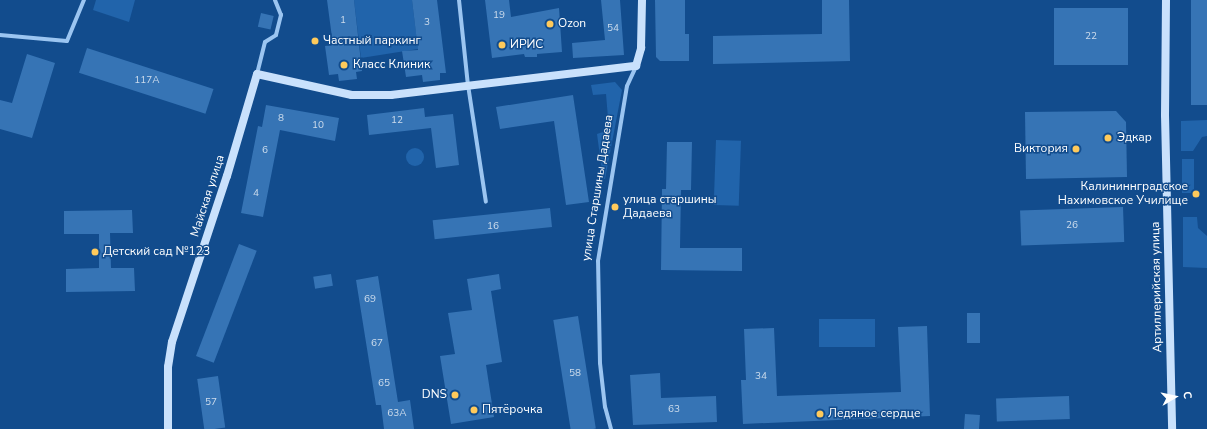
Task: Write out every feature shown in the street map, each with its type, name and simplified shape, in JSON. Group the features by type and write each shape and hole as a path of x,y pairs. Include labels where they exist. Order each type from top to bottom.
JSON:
{"street":[{"path":"0,35 67,41 84,0"},
{"name":"Майская улица","path":"168,429 168,367 172,342 227,176 266,42 276,35 281,15 275,0"},
{"path":"459,0 468,84 486,202"},
{"name":"улица Старшины Дадаева","path":"610,429 605,408 600,363 598,261 627,86 636,66 641,48 642,0"},
{"name":"Артиллерийская улица","path":"1166,0 1165,115 1172,429"},
{"path":"257,74 352,95 391,94 636,66"}],"shaded area":[{"path":"96,0 135,0 129,22 93,10"},
{"path":"354,0 412,0 418,49 361,58"},
{"path":"615,82 622,90 605,179 603,179 597,134 609,130 606,94 593,95 591,85"},
{"path":"1207,120 1207,136 1202,137 1193,151 1181,151 1181,121"},
{"path":"716,140 741,141 739,206 714,205"},
{"path":"415,148 421,151 424,157 421,163 415,166 409,163 406,157 409,151"},
{"path":"1182,159 1194,159 1194,193 1182,193"},
{"path":"1183,217 1197,217 1198,228 1207,236 1207,268 1183,267"},
{"path":"819,319 875,319 875,347 819,347"}],"building":[{"path":"327,0 354,0 362,71 356,72 357,79 339,81 338,74 329,75 325,46 333,45"},
{"path":"412,0 437,0 446,73 440,73 440,80 423,82 422,75 406,77 402,51 418,50"},
{"path":"485,0 509,0 511,17 559,8 562,52 537,54 537,57 525,57 524,54 492,58"},
{"path":"601,0 620,0 624,55 573,58 572,43 605,40"},
{"path":"655,0 685,0 685,34 689,34 689,61 660,61 656,57"},
{"path":"822,0 849,0 850,61 713,64 713,36 822,34"},
{"path":"1191,0 1207,0 1207,105 1191,105"},
{"path":"1054,8 1128,8 1128,65 1054,65"},
{"path":"261,13 274,16 271,30 258,27"},
{"path":"87,48 213,89 205,114 79,73"},
{"path":"27,54 55,63 32,138 0,129 0,100 12,103"},
{"path":"573,95 589,202 566,205 554,121 500,129 496,107"},
{"path":"266,105 339,118 335,141 280,130 263,217 241,213 258,126 262,127"},
{"path":"424,108 425,117 453,114 459,165 436,168 431,128 369,135 367,115"},
{"name":"Виктория","path":"1116,111 1126,122 1127,177 1026,179 1025,112"},
{"path":"667,142 692,142 691,190 681,190 680,248 742,248 742,271 661,270 662,189 666,189"},
{"path":"1123,207 1124,242 1021,246 1020,211"},
{"path":"550,208 552,227 435,239 433,220"},
{"path":"132,210 133,233 110,233 111,268 134,268 135,291 66,292 66,269 99,268 99,234 64,234 64,211"},
{"path":"239,244 257,251 214,363 196,356"},
{"path":"331,274 333,286 315,289 313,277"},
{"path":"499,274 501,289 491,291 502,362 486,365 494,417 451,424 440,356 455,354 448,313 472,310 467,279"},
{"path":"378,276 398,402 410,400 414,429 384,429 381,405 376,405 356,280"},
{"path":"967,313 980,313 980,343 967,343"},
{"path":"578,316 596,429 571,429 553,320"},
{"path":"927,326 930,416 743,424 741,380 746,380 744,329 774,328 777,396 901,392 898,327"},
{"path":"660,373 661,398 716,396 717,422 633,425 630,375"},
{"path":"218,376 225,427 204,429 197,379"},
{"path":"1069,396 1070,419 997,422 996,399"},
{"path":"965,414 980,415 979,429 964,429"}],"place":[{"name":"Ozon","path":"550,24"},
{"name":"Частный паркинг","path":"315,41"},
{"name":"ИРИС","path":"502,45"},
{"name":"Класс Клиник","path":"344,65"},
{"name":"Эдкар","path":"1108,138"},
{"name":"Виктория","path":"1076,149"},
{"name":"Калининнградское Нахимовское Училище","path":"1196,194"},
{"name":"улица старшины Дадаева","path":"615,207"},
{"name":"Детский сад №123","path":"95,252"},
{"name":"DNS","path":"455,395"},
{"name":"Пятёрочка","path":"474,410"},
{"name":"Ледяное сердце","path":"820,414"}]}
